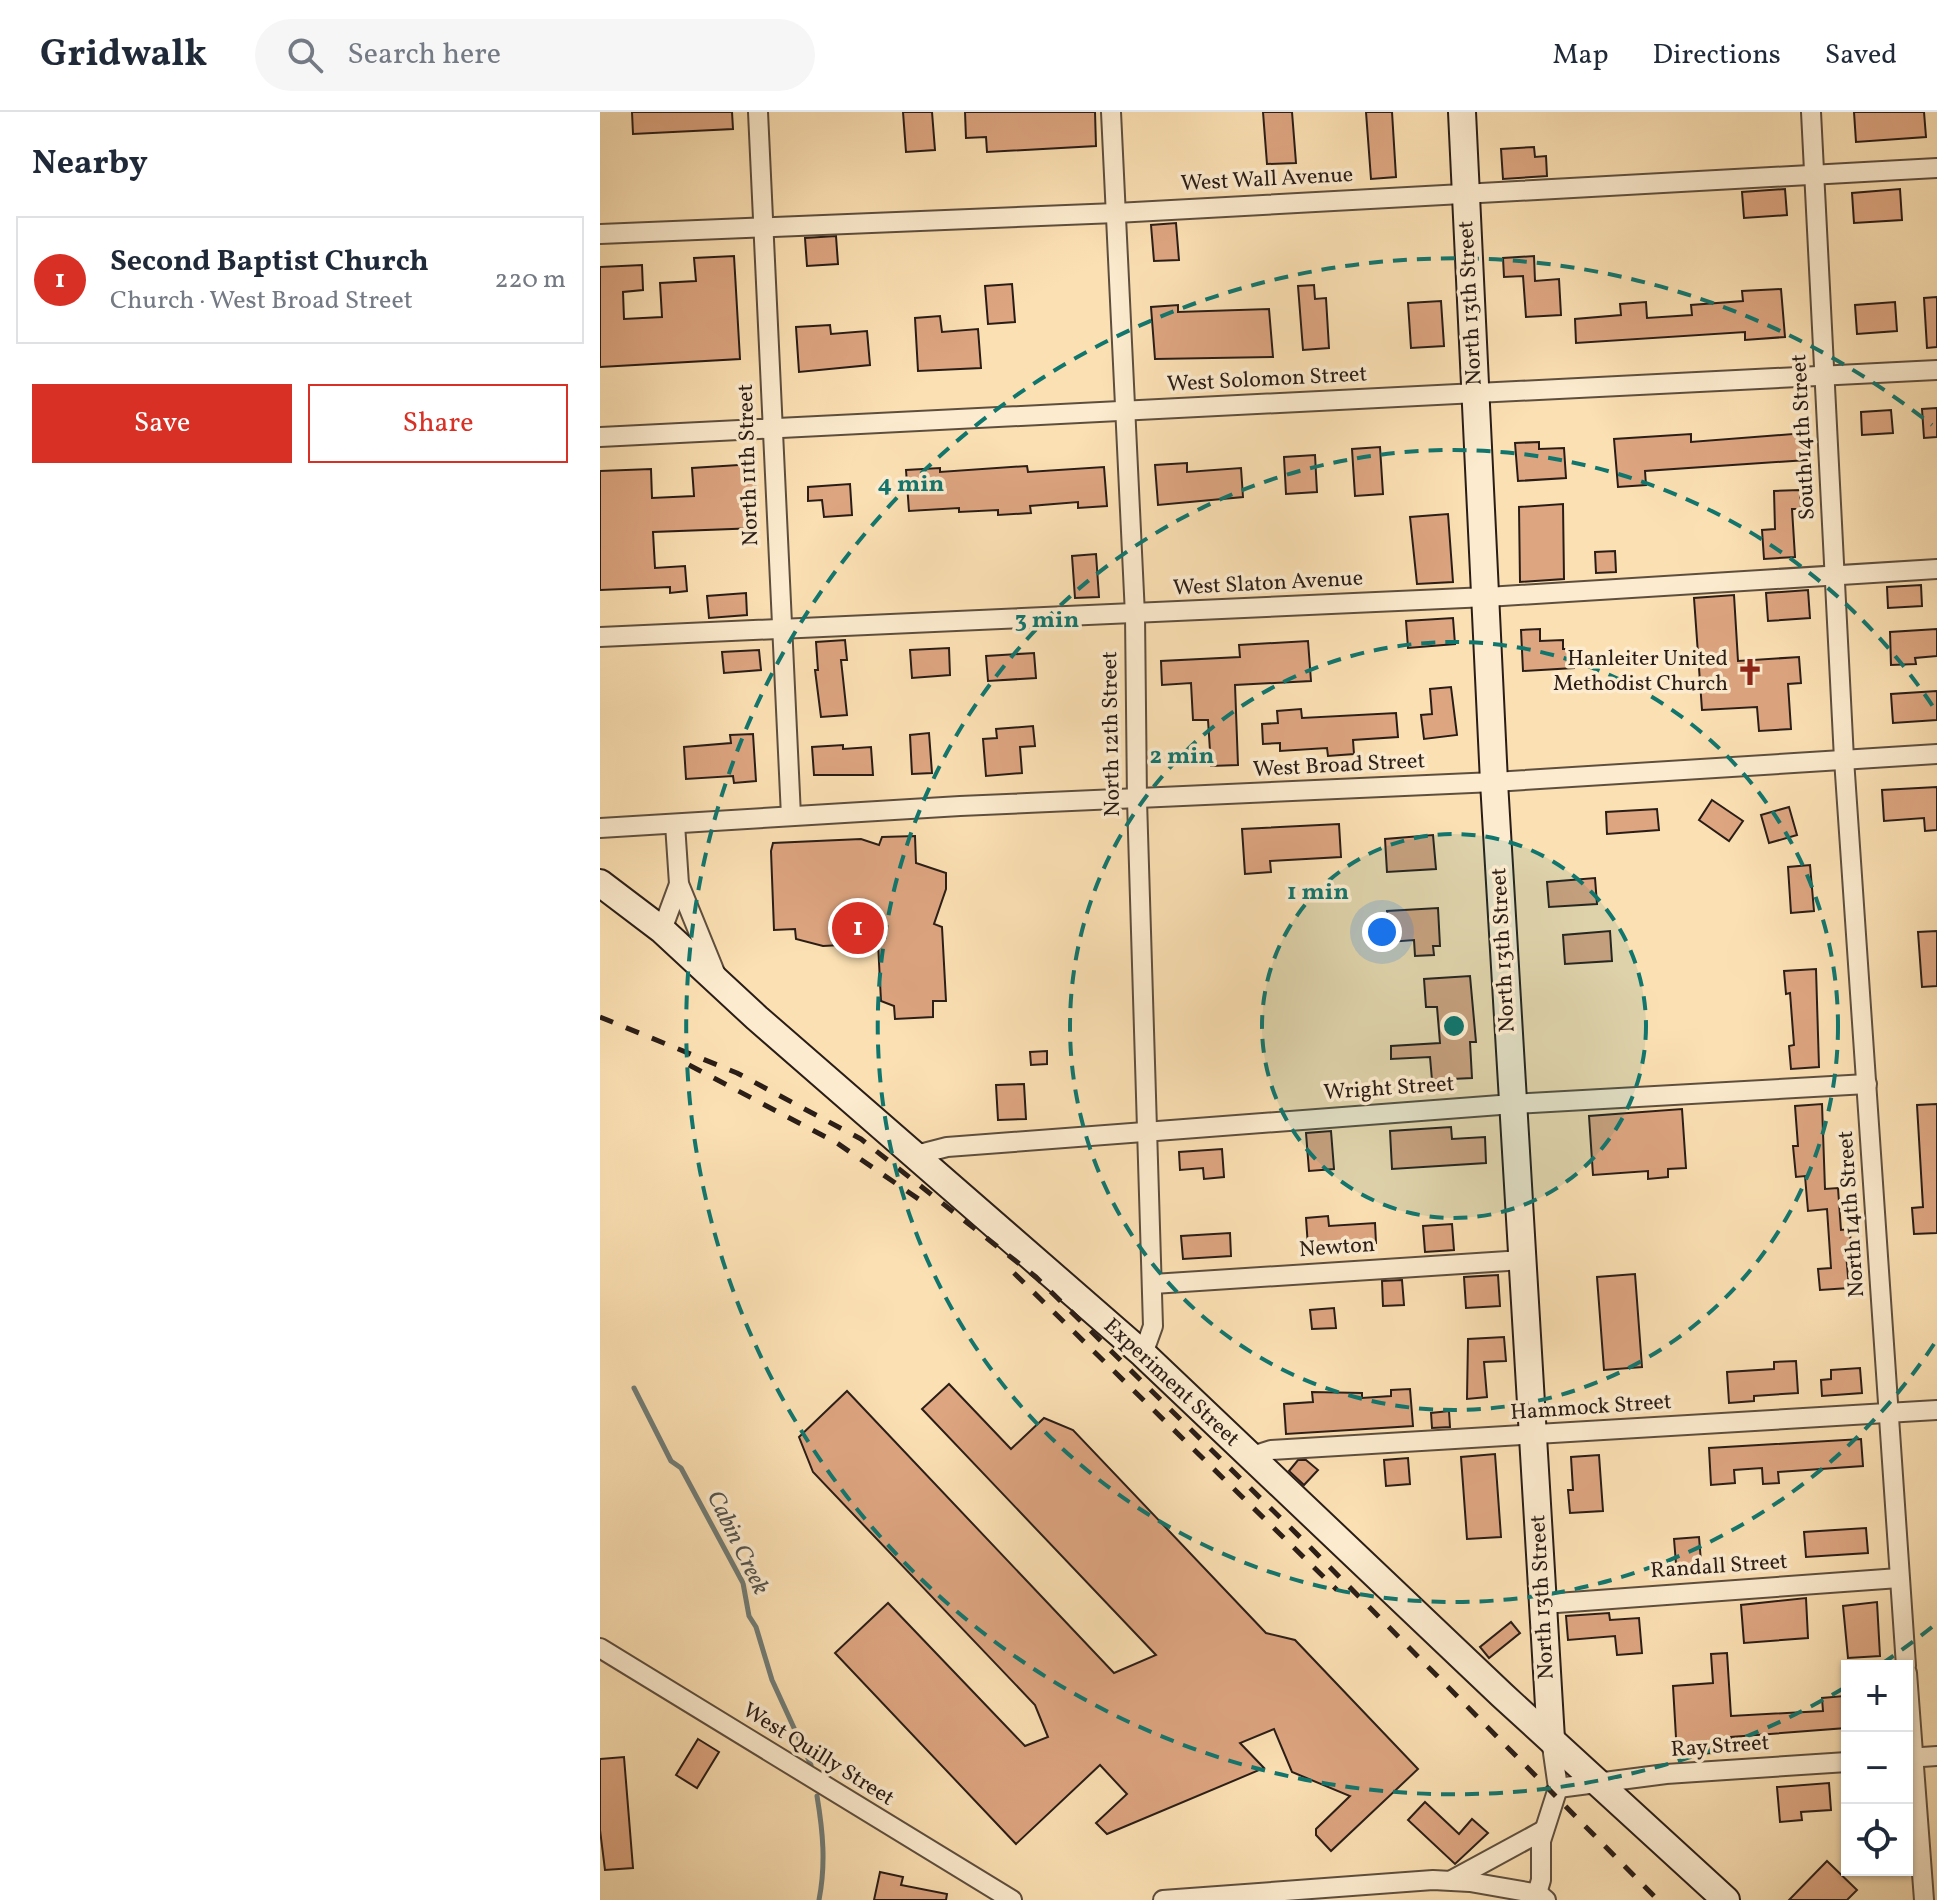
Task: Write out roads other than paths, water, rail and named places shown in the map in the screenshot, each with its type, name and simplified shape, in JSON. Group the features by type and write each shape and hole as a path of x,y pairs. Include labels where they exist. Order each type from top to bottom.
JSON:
{"street":[{"name":"North 11th Street","path":"758,112 791,816"},
{"name":"North 12th Street","path":"1111,112 1135,615 1137,800 1150,1130 1153,1326 1143,1354"},
{"name":"North 13th Street","path":"1462,112 1494,782 1551,1739 1558,1788 1544,1830 1540,1898"},
{"name":"South 14th Street","path":"1811,112 1844,759"},
{"name":"West Wall Avenue","path":"600,234 1116,213 1937,168"},
{"name":"West Solomon Street","path":"600,437 1937,370"},
{"name":"West Slaton Avenue","path":"600,637 1135,615 1937,569"},
{"name":"West Broad Street","path":"600,828 1494,782 1937,754"},
{"name":"North 14th Street","path":"1844,759 1906,1660"},
{"path":"675,824 679,884 721,984"},
{"name":"Experiment Street","path":"600,883 662,930 1143,1354 1249,1457 1726,1900"},
{"path":"662,930 679,884"},
{"name":"Wright Street","path":"916,1155 947,1147 1150,1130 1513,1104 1867,1084"},
{"name":"Newton","path":"1153,1284 1523,1260"},
{"name":"Hammock Street","path":"1249,1457 1271,1450 1937,1410"},
{"name":"Randall Street","path":"1543,1604 1899,1578"},
{"name":"West Quilly Street","path":"600,1648 1012,1900"},
{"path":"1913,1758 1937,1756"},
{"name":"Ray Street","path":"1596,1781 1841,1762"},
{"path":"1558,1788 1596,1781"},
{"path":"1913,1788 1924,1900"},
{"path":"1449,1881 1544,1830"},
{"path":"1163,1900 1309,1895 1449,1881 1540,1898"}],"waterway":[{"name":"Cabin Creek","path":"634,1388 671,1461 681,1468 743,1583 749,1616 756,1627 772,1680 811,1765"},
{"name":"Cabin Creek","path":"817,1796 823,1848 819,1900"}],"railway":[{"path":"600,1017 737,1073 861,1139 1036,1277 1309,1546 1658,1900"},
{"path":"689,1065 837,1143 920,1200"},
{"path":"1014,1273 1337,1590"}],"place":[{"name":"Hanleiter United Methodist Church","path":"1750,672"},
{"name":"Second Baptist Church","path":"858,928"}]}
